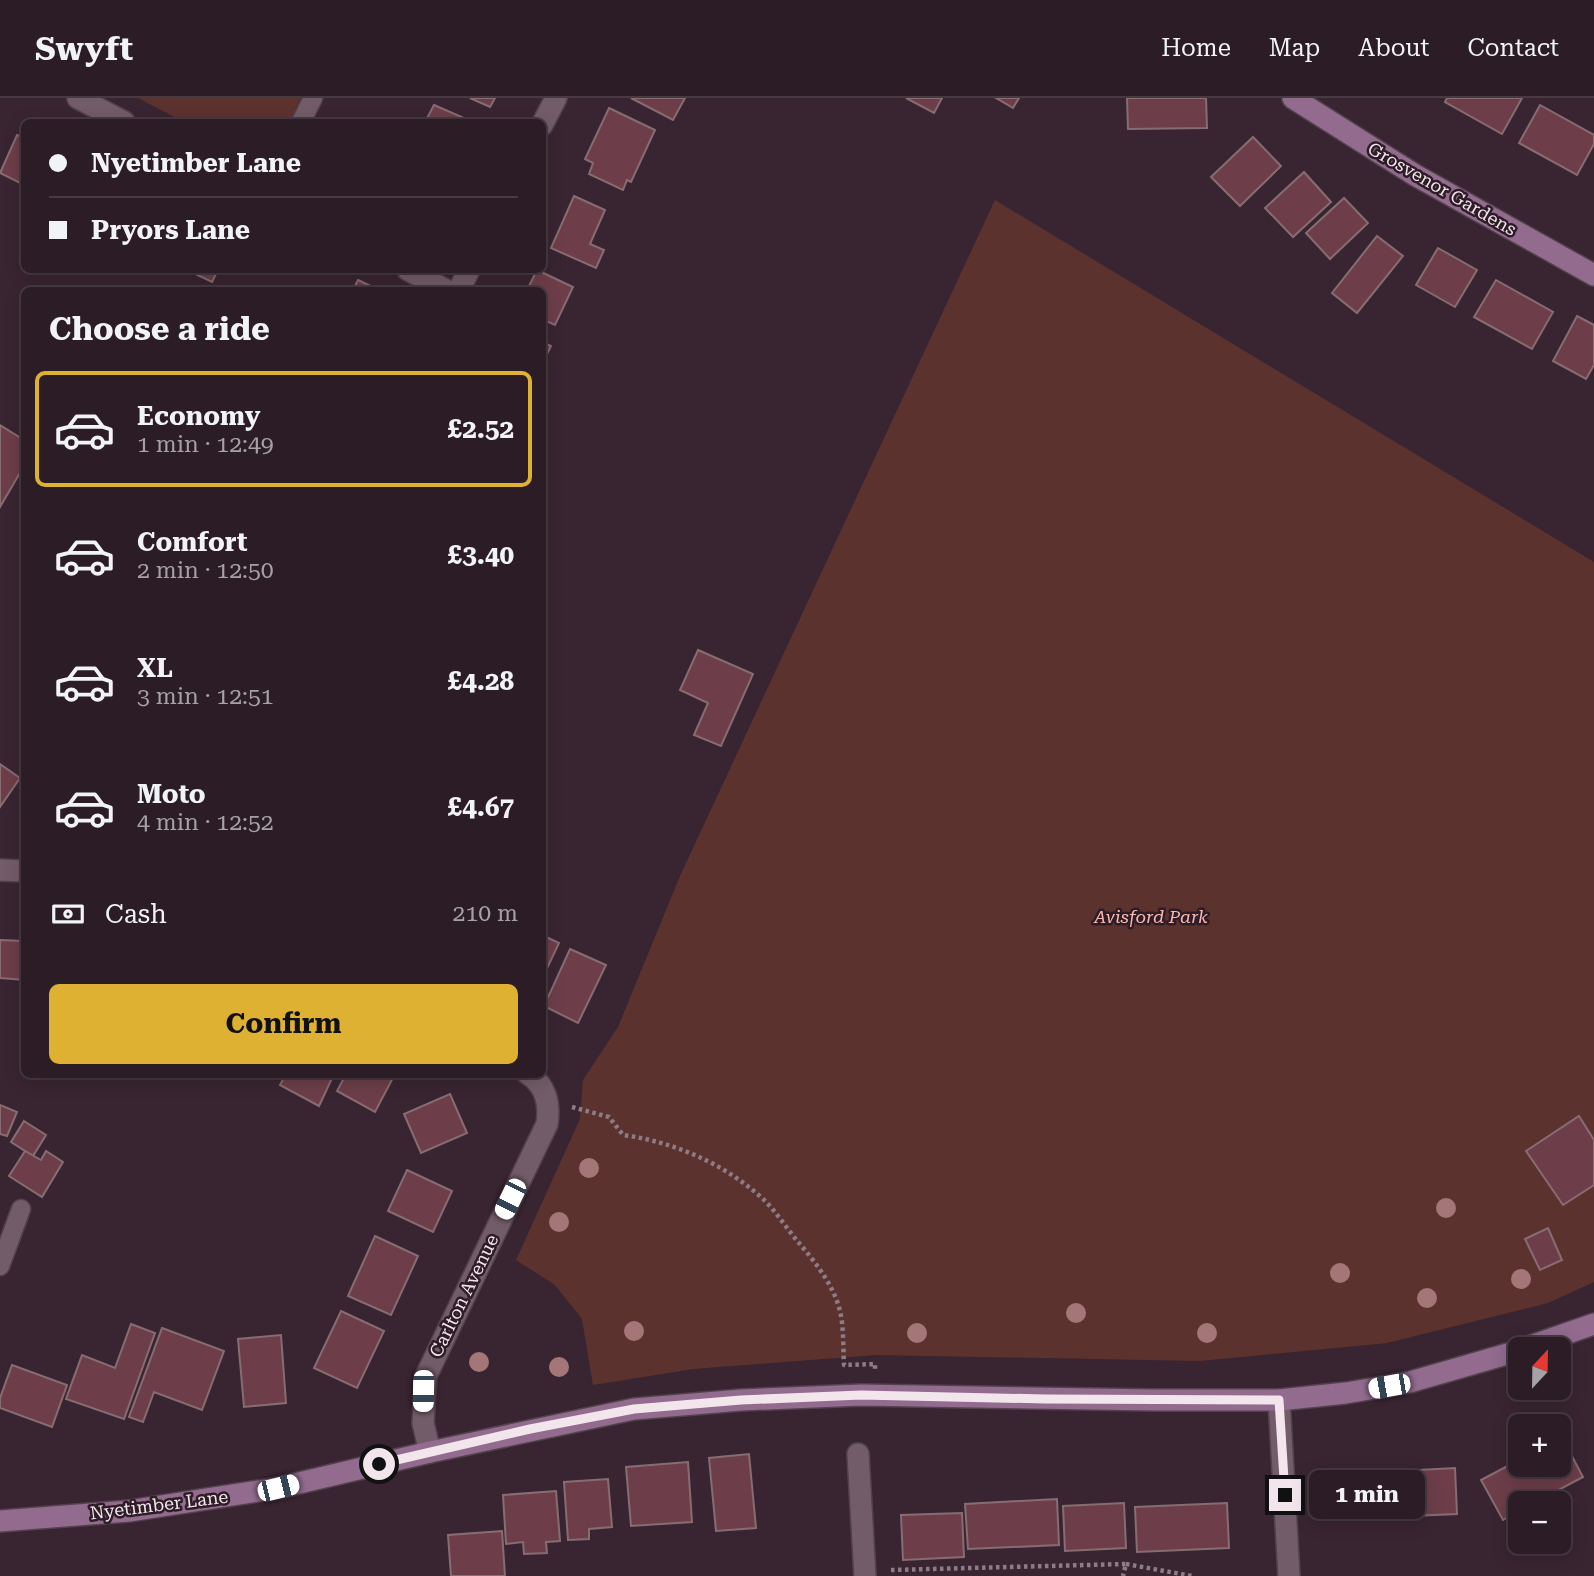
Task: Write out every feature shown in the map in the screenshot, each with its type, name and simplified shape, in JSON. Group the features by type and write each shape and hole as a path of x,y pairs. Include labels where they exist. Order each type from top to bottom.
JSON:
{"street":[{"path":"78,98 118,119"},
{"path":"545,119 556,98"},
{"name":"Grosvenor Gardens","path":"1300,101 1415,176 1594,275"},
{"path":"414,273 440,287"},
{"path":"0,870 21,871"},
{"path":"532,1078 541,1086 547,1100"},
{"name":"Carlton Avenue","path":"429,1452 423,1423 426,1376 547,1124 547,1100"},
{"name":"Nyetimber Lane","path":"1556,1337 1594,1324"},
{"name":"Nyetimber Lane","path":"0,1521 129,1511 278,1488 429,1452 634,1409 741,1400 877,1396 1279,1400 1346,1393 1410,1382 1508,1353"},
{"path":"1279,1400 1289,1576"},
{"path":"858,1454 873,1573"}],"lane":[{"path":"302,119 313,98"},
{"path":"0,1266 21,1209"}],"path":[{"path":"547,1100 609,1117 623,1135 657,1140 692,1154 728,1173 762,1199 814,1260 832,1289 841,1312 845,1364 875,1364 877,1396"},
{"path":"1124,1576 1126,1564"},
{"path":"873,1573 1126,1564 1192,1576"}],"green space":[{"path":"138,98 301,98 291,119 178,119"},
{"name":"Avisford Park","path":"995,200 1594,562 1594,1282 1548,1303 1387,1343 1200,1361 876,1355 693,1369 593,1385 582,1319 555,1285 516,1260 580,1119 583,1080 618,1027 680,876"}],"building":[{"path":"470,98 495,98 490,107"},
{"path":"631,98 685,98 673,120"},
{"path":"906,98 942,98 934,113"},
{"path":"996,98 1019,98 1013,108"},
{"path":"1127,98 1206,98 1207,128 1128,129"},
{"path":"1447,98 1522,98 1502,134 1445,102"},
{"path":"434,105 466,119 427,119"},
{"path":"1540,105 1594,135 1594,144 1577,175 1519,143"},
{"path":"609,108 655,130 631,182 627,180 623,190 589,174 593,163 585,159"},
{"path":"17,135 21,137 21,184 0,173"},
{"path":"1253,137 1281,166 1240,206 1211,177"},
{"path":"1304,172 1331,202 1293,237 1265,208"},
{"path":"574,196 605,210 590,244 604,250 596,268 551,248"},
{"path":"1344,198 1368,223 1330,259 1306,233"},
{"path":"1377,236 1403,256 1357,313 1332,293"},
{"path":"1438,248 1477,270 1455,307 1416,285"},
{"path":"193,273 216,273 212,282"},
{"path":"536,273 543,273 573,287 555,325 546,321 546,287 528,287"},
{"path":"358,280 373,287 354,287"},
{"path":"1496,280 1553,312 1532,349 1474,317"},
{"path":"1577,316 1594,325 1594,365 1586,379 1553,361"},
{"path":"0,425 21,438 21,471 0,507"},
{"path":"698,650 753,674 721,746 694,735 708,703 680,690"},
{"path":"0,764 20,778 0,807"},
{"path":"546,937 559,943 546,971"},
{"path":"0,940 21,941 21,980 0,978"},
{"path":"570,949 606,965 578,1023 546,1007"},
{"path":"284,1078 332,1078 319,1106 280,1085"},
{"path":"344,1078 393,1078 375,1112 337,1091"},
{"path":"450,1094 467,1133 421,1153 404,1114"},
{"path":"0,1105 17,1112 7,1136 0,1134"},
{"path":"1579,1116 1594,1140 1594,1185 1563,1205 1526,1151"},
{"path":"24,1121 46,1135 33,1156 11,1142"},
{"path":"25,1151 41,1160 46,1151 63,1162 42,1197 9,1176"},
{"path":"407,1170 452,1191 433,1232 388,1211"},
{"path":"1548,1228 1562,1260 1540,1270 1525,1239"},
{"path":"375,1236 418,1256 391,1315 348,1296"},
{"path":"341,1311 384,1331 357,1388 314,1368"},
{"path":"131,1324 155,1333 124,1419 66,1399 82,1355 115,1368"},
{"path":"162,1328 224,1351 202,1410 154,1392 143,1422 129,1417"},
{"path":"281,1335 286,1403 244,1407 238,1339"},
{"path":"12,1365 67,1385 52,1427 0,1408 0,1398"},
{"path":"749,1454 756,1528 716,1531 709,1458"},
{"path":"1571,1454 1583,1477 1557,1491 1508,1491 1508,1517 1503,1520 1481,1480 1508,1466 1508,1477 1571,1477"},
{"path":"688,1462 692,1522 631,1526 626,1467"},
{"path":"1455,1468 1457,1514 1365,1518 1363,1473"},
{"path":"608,1479 612,1527 589,1529 589,1539 568,1540 564,1482"},
{"path":"556,1491 560,1541 546,1542 547,1553 524,1554 523,1542 506,1544 503,1495"},
{"path":"1057,1499 1059,1545 968,1549 965,1504"},
{"path":"1124,1503 1126,1548 1065,1551 1063,1506"},
{"path":"1227,1503 1229,1548 1137,1552 1135,1507"},
{"path":"962,1513 964,1557 903,1560 901,1515"},
{"path":"502,1531 505,1576 451,1576 448,1535"}],"route":[{"path":"379,1464 530,1429 634,1409 741,1400 861,1395 1279,1400 1285,1495"}]}
